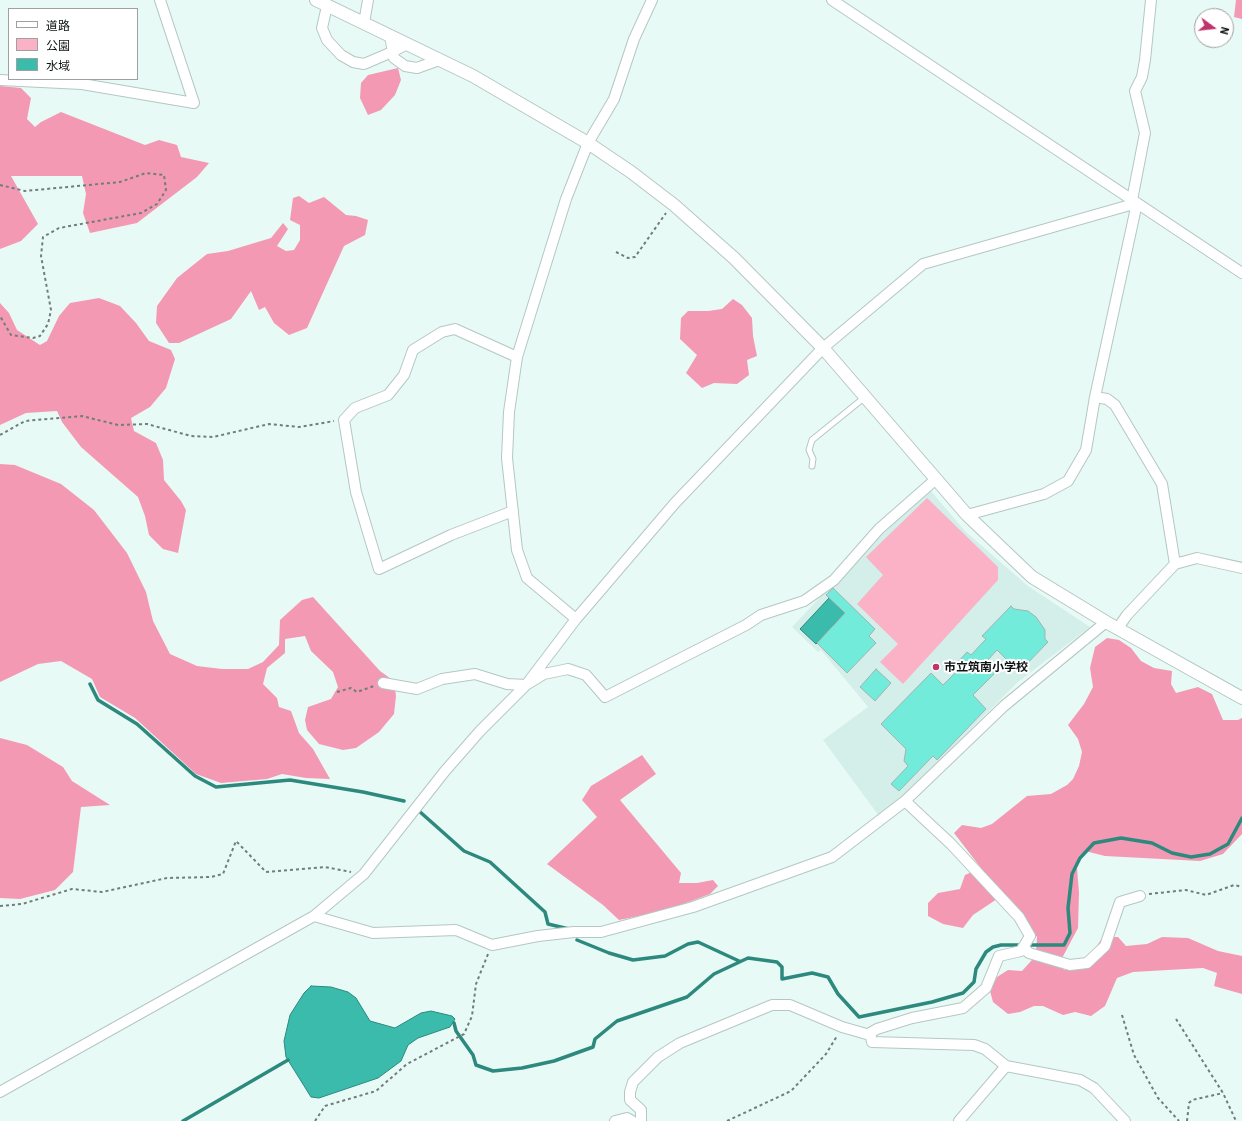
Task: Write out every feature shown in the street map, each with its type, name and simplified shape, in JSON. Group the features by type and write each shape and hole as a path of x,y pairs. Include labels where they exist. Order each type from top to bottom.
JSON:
{"street":[{"path":"0,80 82,84 194,103 160,0"},
{"path":"316,0 473,76 588,143 631,172 674,205 734,258 823,348 967,515 1032,577 1106,622 1242,698"},
{"path":"364,23 368,0"},
{"path":"576,619 527,578 518,550 512,511 507,458 509,412 517,357 566,199 588,143 614,98 634,39 652,0"},
{"path":"832,0 1242,273"},
{"path":"967,515 1044,494 1068,481 1086,450 1146,133 1135,91 1142,77 1145,60 1151,0"},
{"path":"327,6 322,28 327,40 341,55 353,62 364,64 392,52 406,44"},
{"path":"390,36 392,52 399,63 417,68 439,60"},
{"path":"0,1092 314,916 364,874 445,771 480,731 526,685 576,619 675,503 823,348 923,264 1134,202"},
{"path":"512,511 452,535 378,570 356,492 344,420 355,408 388,395 404,375 413,350 442,332 455,329 517,357"},
{"path":"1095,397 1107,399 1115,405 1162,484 1175,564"},
{"path":"383,682 417,689 442,679 475,674 507,684 526,685 544,674 568,669 586,675 605,697 746,625 761,615 804,601 834,580 879,529 936,479"},
{"path":"1118,628 1127,615 1175,564 1197,558 1242,568"},
{"path":"314,916 373,934 456,930 492,944 538,936 574,932 601,932 693,907 832,857 905,801 1004,706 1106,622"},
{"path":"870,1035 870,1033 877,1029 912,1018 962,1008 986,988 999,956 1020,951 1030,936 1019,917 951,844 905,801"},
{"path":"1023,947 1029,953 1070,965 1087,963 1105,946 1120,902 1140,896"},
{"path":"642,1121 641,1110 630,1100 630,1092 633,1082 658,1057 680,1043 772,1005 790,1005 842,1027 870,1035"},
{"path":"870,1035 872,1042 974,1045 985,1049 1006,1066 1080,1080 1094,1088 1125,1121"},
{"path":"959,1121 1006,1066"},
{"path":"615,1121 627,1118 632,1121"}],"lane":[{"path":"812,466 813,459 808,450 812,440 865,397"}],"path":[{"path":"0,184 25,191 120,182 146,173 164,175 166,190 157,204 141,213 59,228 43,237 41,256 51,310 48,324 40,336 33,338 11,335 0,316"},
{"path":"616,252 628,258 635,257 668,211"},
{"path":"0,435 26,421 82,416 118,425 147,424 191,436 213,437 269,424 299,427 344,420"},
{"path":"337,692 351,688 357,692 383,682"},
{"path":"0,906 22,904 72,889 102,892 167,878 211,877 223,874 236,841 266,872 325,867 364,874"},
{"path":"1140,896 1166,891 1186,890 1206,895 1234,885 1242,887"},
{"path":"315,1121 325,1106 376,1091 407,1064 464,1034 472,1016 476,984 492,944"},
{"path":"1122,1015 1134,1055 1158,1098 1179,1121"},
{"path":"1176,1019 1223,1093 1236,1121"},
{"path":"727,1121 791,1091 826,1054 842,1027"},
{"path":"1187,1121 1189,1103 1192,1100 1223,1093"}],"shaded area":[{"path":"1236,0 1242,0 1242,19 1234,17"},
{"path":"398,68 401,80 395,95 381,110 368,115 360,98 361,83 368,75"},
{"path":"0,86 21,88 31,98 27,119 35,127 41,122 61,112 145,145 159,140 177,145 181,157 209,163 197,177 137,223 90,233 83,213 86,194 82,176 11,176 38,224 21,241 0,249"},
{"path":"299,196 309,203 324,197 346,215 356,216 368,220 365,235 344,246 307,328 289,335 274,323 265,307 259,310 251,291 231,319 179,343 169,343 156,323 157,306 177,278 207,254 228,251 271,238 283,223 288,229 277,246 286,251 294,250 300,240 300,225 290,220 293,198"},
{"path":"99,298 120,306 136,323 149,341 171,350 175,359 166,388 150,407 131,418 134,431 156,443 163,460 164,480 181,501 186,510 178,553 163,549 149,535 145,516 138,497 81,447 62,422 57,411 26,413 0,425 0,303 9,313 17,330 40,345 47,341 59,316 70,303"},
{"path":"733,299 742,305 752,318 753,336 757,356 747,360 749,375 737,384 714,383 702,388 686,373 697,355 680,339 681,318 688,311 722,309"},
{"path":"0,464 15,465 61,484 94,510 127,553 146,592 153,621 170,654 197,666 222,669 248,669 263,662 279,645 280,620 302,600 313,597 380,671 394,681 396,696 394,714 379,732 356,748 343,750 319,744 307,730 305,720 308,707 331,699 338,687 333,672 311,651 305,636 285,639 285,653 267,668 263,684 277,698 279,707 291,711 299,733 313,749 330,779 306,778 282,774 267,779 221,783 196,774 135,718 100,697 92,679 61,661 38,664 0,682"},
{"name":"市立筑南小学校","path":"930,490 966,532 1028,586 1090,627 1018,682 906,794 879,816 823,740 868,707 821,650 818,652 792,627 892,521"},
{"path":"1107,638 1119,640 1131,648 1141,661 1154,668 1172,671 1171,684 1176,693 1198,687 1212,694 1223,720 1238,720 1242,718 1242,834 1223,854 1200,861 1105,856 1085,851 1079,856 1077,868 1079,893 1078,928 1060,962 1064,970 1074,968 1089,957 1103,937 1118,937 1126,946 1147,944 1162,937 1188,938 1218,951 1242,956 1242,994 1214,986 1217,973 1203,968 1133,972 1117,978 1105,1006 1091,1016 1075,1012 1063,1015 1043,1006 1034,1006 1020,1012 1008,1014 993,1002 990,991 997,977 1008,970 1022,971 1031,961 1036,952 1037,937 1003,895 973,915 963,928 943,924 928,916 928,903 938,893 960,889 965,875 981,868 954,833 962,825 981,828 992,824 1027,796 1051,794 1067,785 1073,779 1079,766 1082,752 1078,739 1068,725 1084,704 1093,687 1090,668 1095,647"},
{"path":"0,738 27,745 63,767 72,781 110,805 81,807 73,872 55,890 20,899 0,898"},
{"path":"642,755 656,774 620,800 681,873 679,883 697,883 713,880 718,886 710,894 686,903 654,913 619,920 603,905 547,864 597,817 582,800 591,786"}],"green space":[{"path":"927,498 998,567 998,580 903,684 880,662 898,644 857,604 883,575 866,557"}],"water":[{"path":"829,598 845,613 816,644 800,629"},
{"path":"311,986 331,987 348,992 356,998 370,1021 395,1028 421,1013 431,1011 452,1016 455,1019 450,1027 418,1038 408,1045 401,1061 378,1078 319,1098 311,1097 286,1057 284,1041 290,1015 304,993"}],"building":[{"path":"833,588 875,629 869,636 876,643 847,673 817,643 845,613 826,595"},
{"path":"1011,606 1014,609 1028,611 1036,617 1045,630 1045,639 1048,642 1019,672 997,650 985,663 995,673 973,695 986,709 937,760 933,756 899,791 891,784 908,766 904,761 906,749 881,724 931,673 943,685 960,668 956,664 967,652 971,655 986,639 982,636"},
{"path":"876,669 891,683 875,701 860,687"}],"waterway":[{"path":"90,684 98,700 137,724 195,776 216,787 290,780 363,792 404,801"},
{"path":"419,811 464,851 490,862 545,912 548,924 569,929"},
{"path":"454,1023 456,1031 473,1055 476,1065 493,1071 522,1068 554,1061 593,1047 595,1039 617,1021 687,997 714,974 748,958 777,962 782,967 782,979 812,973 828,977 838,994 859,1017 932,1002 963,993 974,982 976,969 986,952 993,947 1001,945 1064,945 1070,933 1068,908 1072,874 1080,858 1094,843 1121,838 1152,843 1172,853 1191,857 1210,854 1228,844 1242,818"},
{"path":"577,940 609,953 633,960 665,956 688,944 698,942 739,961"},
{"path":"183,1121 288,1060"}],"place":[{"name":"市立筑南小学校","path":"936,667"}]}
